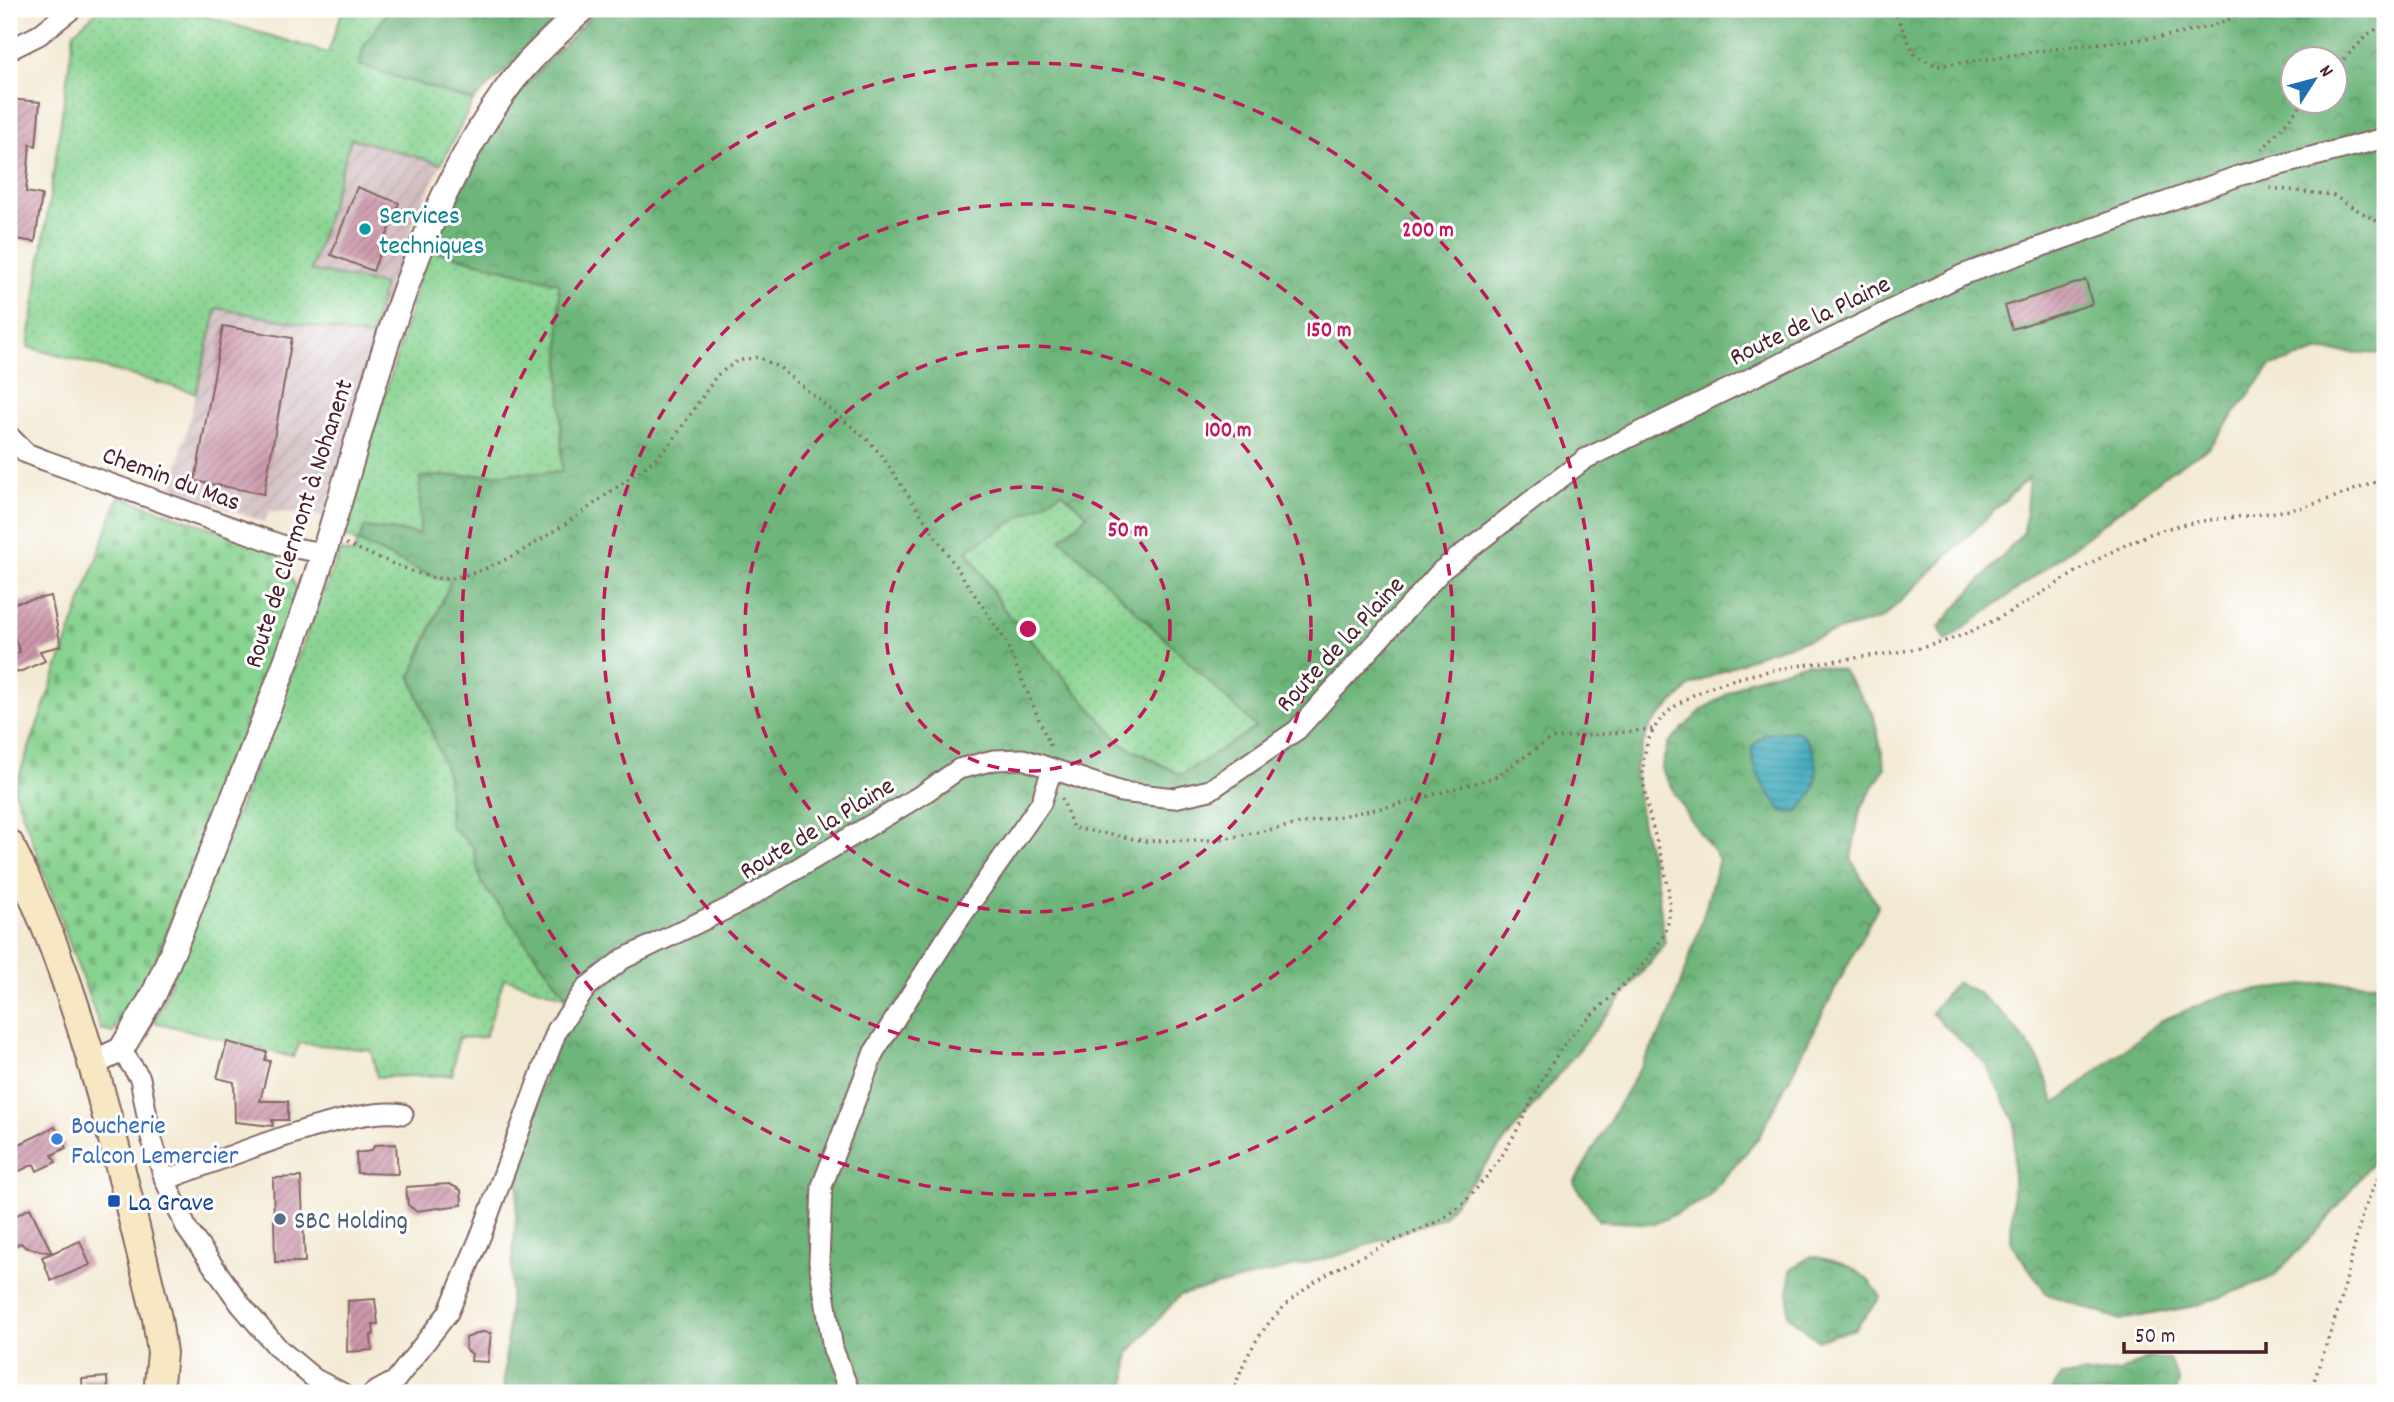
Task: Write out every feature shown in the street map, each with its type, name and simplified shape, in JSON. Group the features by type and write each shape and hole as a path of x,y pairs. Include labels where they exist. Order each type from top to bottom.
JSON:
{"main road":[{"path":"9,844 45,924 91,1064 157,1318 162,1353 158,1393"}],"street":[{"name":"Route de Clermont à Nohanent","path":"121,1050 154,994 175,946 326,545 371,393 431,218 454,172 505,92 583,9"},
{"path":"9,50 39,35 67,11"},
{"name":"Route de la Plaine","path":"373,1393 396,1381 447,1313 481,1235 557,1030 587,987 623,959 739,903 923,794 959,769 994,760 1023,759 1121,792 1174,798 1209,790 1297,730 1442,570 1585,459 1962,275 2241,175 2385,138"},
{"name":"Chemin du Mas","path":"9,436 26,453 284,546 326,545"},
{"path":"850,1393 833,1349 819,1262 822,1186 874,1052 953,928 1041,803 1052,769"},
{"path":"91,1064 121,1050 140,1078 151,1137 165,1180 187,1229 241,1305 279,1349 315,1379 342,1393"},
{"path":"165,1180 352,1117 391,1111 403,1114"}],"path":[{"path":"1893,9 1915,55 1936,66 2084,45 2161,39 2229,20 2250,9"},
{"path":"2348,55 2370,33 2385,24"},
{"path":"2292,116 2241,175 2276,191 2332,195 2385,226"},
{"path":"326,545 436,578 485,570 513,556 649,464 669,446 717,375 737,361 758,357 790,376 869,441 884,459 1005,640 1052,745 1052,769 1073,828 1146,841 1217,840 1397,805 1495,777 1550,738 1654,729"},
{"path":"1233,1393 1243,1359 1261,1331 1288,1303 1339,1265 1441,1220 1468,1200 1505,1152 1546,1072 1570,1038 1659,945 1667,925 1670,903 1646,800 1644,758 1654,729 1682,699 1731,680 1846,656 1888,654 1929,646 1975,628 2142,537 2174,526 2301,508 2385,479"},
{"path":"2310,1393 2341,1301 2363,1210 2385,1162"}],"shaded area":[{"path":"351,137 441,164 414,220 324,516 269,511 265,522 172,489 217,308 371,337 311,270"}],"green space":[{"path":"100,9 182,9 328,53 343,9 390,9 364,46 360,65 473,101 441,164 351,138 311,270 384,285 371,337 217,308 196,393 28,347 74,32"},
{"path":"390,9 540,9 552,25 473,101 359,65 364,46"},
{"path":"597,9 2385,9 2385,354 2321,351 2271,366 2209,447 2169,472 2045,569 1946,641 1939,627 2024,532 2029,477 1883,618 1765,652 1690,686 1649,727 1635,767 1641,821 1656,877 1665,944 1443,1217 1343,1254 1180,1295 1129,1352 1125,1393 503,1393 520,1163 567,997 481,882 473,847 450,825 448,776 411,677 451,580 436,578 358,542 365,527 420,534 420,477 562,472 559,283 427,249 510,101","holes":["1062,492 1087,515 1061,539 1256,727 1181,775 1122,744 1002,607 967,550"]},
{"path":"427,249 559,283 562,472 420,477 420,534 365,527 451,580 411,677 448,776 450,825 473,847 481,882 567,997 504,978 485,1037 458,1038 452,1075 377,1077 371,1050 300,1043 293,1057 155,1022 340,551 355,554 357,542 343,535"},
{"path":"1062,492 1088,515 1062,539 1257,727 1181,775 1122,744 1002,607 967,549"},
{"path":"119,496 277,551 298,591 148,980 112,1033 101,1030 14,790"},
{"path":"1807,663 1842,670 1873,713 1885,767 1860,810 1851,859 1878,906 1758,1139 1705,1200 1654,1224 1599,1221 1574,1183 1668,1019 1701,924 1719,859 1689,818 1661,769 1668,743 1702,710 1749,680"},
{"path":"2335,982 2376,983 2385,1008 2385,1124 2373,1161 2323,1225 2273,1277 2200,1305 2120,1320 2047,1294 2011,1243 2015,1122 1985,1063 1931,1013 1955,983 1979,994 2003,1015 2025,1040 2045,1073 2055,1104 2162,1020 2229,993"},
{"path":"1811,1256 1852,1268 1867,1279 1881,1297 1855,1329 1817,1340 1788,1315 1790,1270"},
{"path":"2147,1358 2169,1359 2179,1381 2176,1393 2050,1393 2061,1376 2119,1372"}],"water":[{"path":"1800,732 1808,742 1816,763 1817,774 1811,794 1796,813 1784,812 1772,798 1757,773 1752,755 1752,747 1765,734"}],"building":[{"path":"9,99 40,102 36,146 30,144 26,192 42,195 35,242 9,238"},
{"name":"Services techniques","path":"357,187 399,203 373,271 331,255"},
{"path":"2086,280 2092,304 2012,329 2005,306"},
{"path":"223,326 292,338 264,494 195,481"},
{"path":"51,596 61,646 40,651 45,661 17,673 9,657 20,652 9,625 9,604"},
{"path":"227,1042 267,1052 265,1060 270,1061 260,1101 288,1101 288,1120 272,1120 273,1126 235,1122 234,1082 217,1078"},
{"path":"55,1127 66,1148 52,1155 56,1162 37,1171 34,1164 9,1176 9,1149"},
{"path":"396,1144 398,1174 357,1173 356,1153 371,1151 375,1145"},
{"path":"301,1177 305,1262 275,1262 273,1178"},
{"path":"449,1184 461,1190 462,1205 416,1211 408,1205 406,1187"},
{"path":"30,1208 52,1253 25,1247 21,1243 9,1248 9,1219"},
{"path":"80,1241 90,1265 51,1281 42,1257"},
{"path":"375,1299 378,1324 373,1324 372,1350 347,1352 348,1301"},
{"path":"481,1332 491,1333 488,1362 471,1361 472,1354 465,1349 466,1338"},
{"path":"107,1377 108,1393 83,1393 82,1379"}],"place":[{"name":"Services techniques","path":"365,229"},
{"name":"Boucherie Falcon Lemercier","path":"57,1139"},
{"name":"La Grave","path":"114,1201"},
{"name":"SBC Holding","path":"280,1219"}]}
